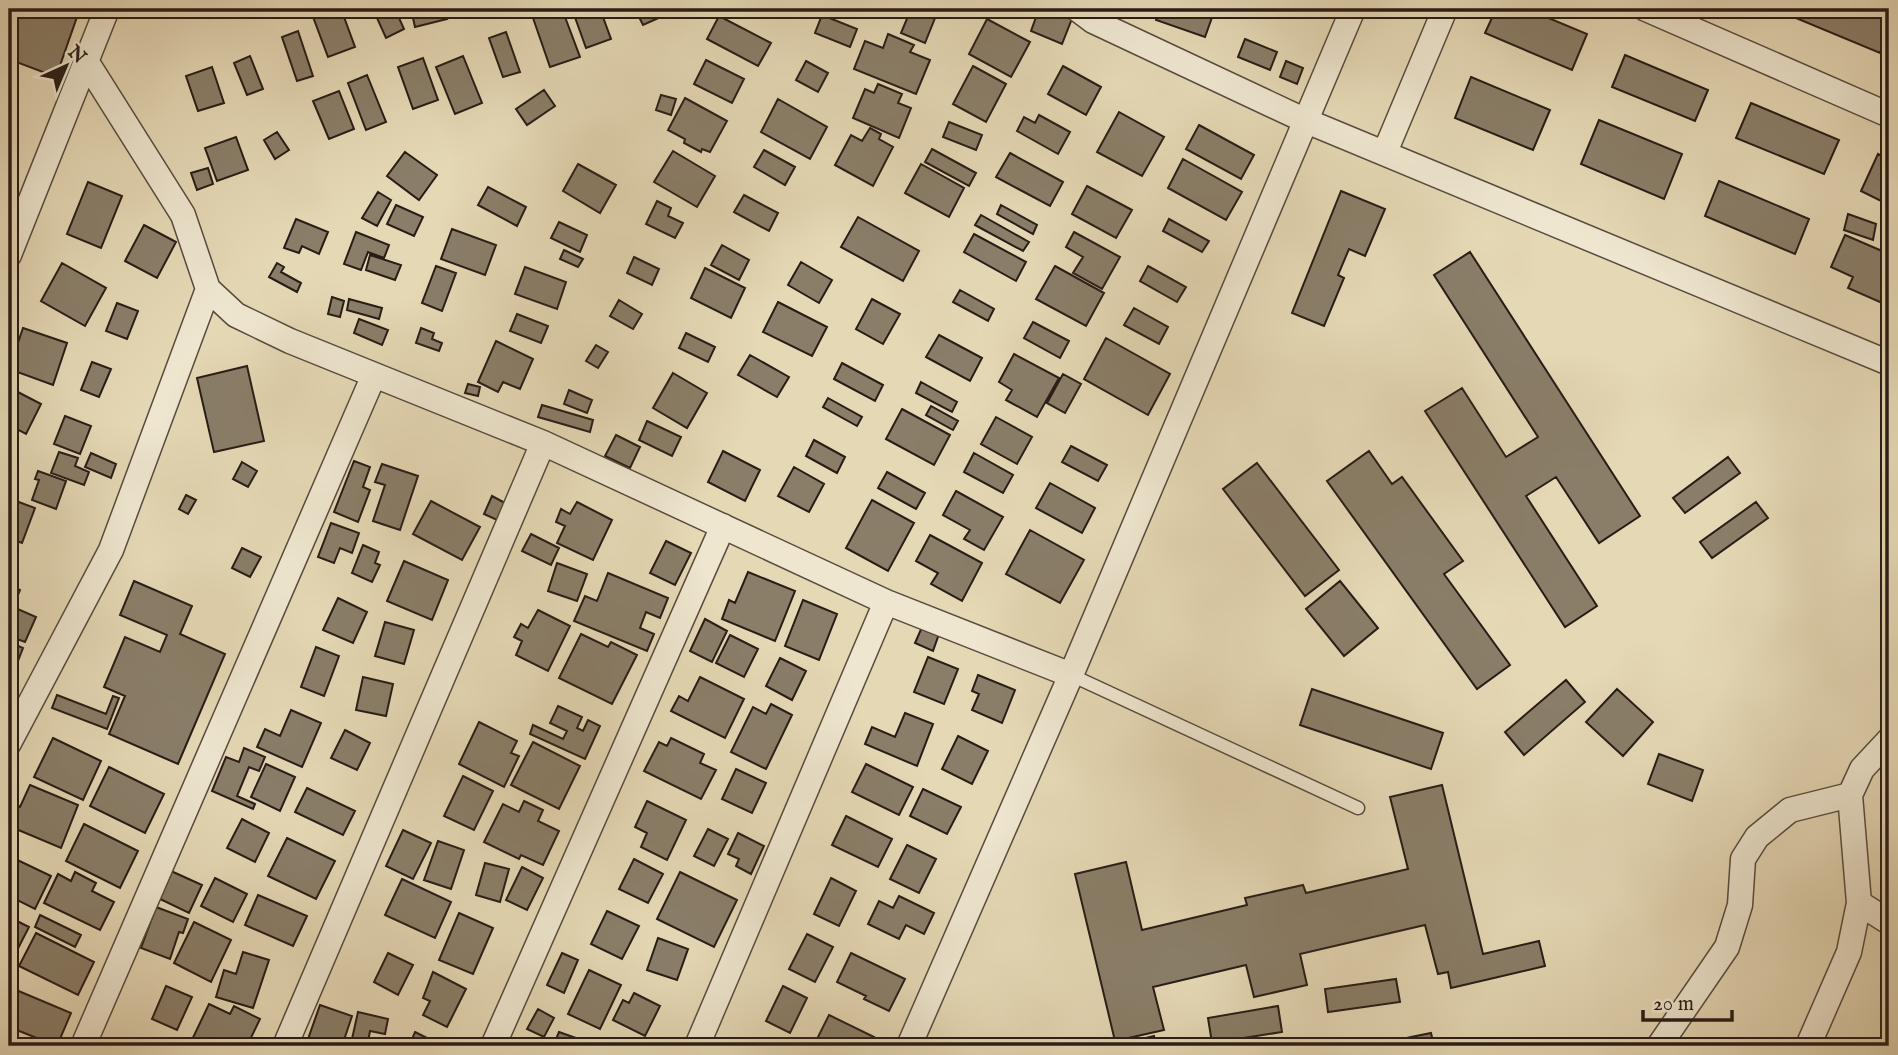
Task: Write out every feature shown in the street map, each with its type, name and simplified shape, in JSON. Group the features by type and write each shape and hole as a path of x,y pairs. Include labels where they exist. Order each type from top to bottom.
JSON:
{"street":[{"path":"9,255 107,9"},
{"path":"1077,9 1093,21 1304,120 1889,363"},
{"path":"909,1046 1071,675 1353,9"},
{"path":"1385,152 1445,9"},
{"path":"1646,9 1889,115"},
{"path":"86,61 183,215 208,289 236,316 290,341 543,443 886,602 1071,675"},
{"path":"9,743 111,550 208,289"},
{"path":"83,1046 374,375"},
{"path":"285,1046 543,443"},
{"path":"493,1046 723,526"},
{"path":"697,1046 886,602"},
{"path":"1808,1046 1849,952 1858,903 1850,795 1862,769 1889,740"},
{"path":"1659,1046 1727,947 1740,905 1743,859 1757,837 1790,810 1850,795"},
{"path":"1858,903 1889,922"}],"lane":[{"path":"1071,675 1358,808"}],"building":[{"path":"9,9 64,9 78,14 56,77 11,60 13,55 9,53"},
{"path":"205,9 229,9 229,10 209,18"},
{"path":"327,9 341,9 355,47 328,57 312,14"},
{"path":"373,9 395,9 404,29 386,38"},
{"path":"411,9 444,9 447,19 415,27"},
{"path":"562,9 580,57 550,67 533,18"},
{"path":"572,9 600,9 611,39 586,48"},
{"path":"635,9 659,9 663,16 643,25"},
{"path":"911,9 926,9 937,13 925,43 901,33"},
{"path":"1039,9 1055,9 1073,16 1062,44 1031,31"},
{"path":"1160,9 1215,9 1205,37 1156,20"},
{"path":"1496,9 1527,9 1587,34 1572,70 1485,33"},
{"path":"1794,9 1877,9 1889,14 1889,31 1880,53 1791,16"},
{"path":"822,15 857,29 850,47 815,33"},
{"path":"719,16 771,43 758,66 707,39"},
{"path":"987,19 1030,42 1011,77 969,54"},
{"path":"298,31 313,76 297,81 282,37"},
{"path":"506,32 520,72 503,77 489,38"},
{"path":"888,34 914,45 910,52 930,60 916,94 854,69 865,41 883,48"},
{"path":"1245,39 1277,52 1270,70 1238,57"},
{"path":"1625,55 1708,90 1695,121 1612,87"},
{"path":"250,56 263,89 247,95 234,63"},
{"path":"463,56 482,103 455,114 436,67"},
{"path":"423,58 438,100 413,109 398,67"},
{"path":"706,60 744,79 732,103 694,84"},
{"path":"806,61 828,73 818,92 796,80"},
{"path":"1286,61 1303,68 1297,84 1280,77"},
{"path":"973,66 1006,84 986,122 953,104"},
{"path":"1063,66 1101,87 1086,115 1048,94"},
{"path":"212,67 224,103 198,111 186,76"},
{"path":"367,75 386,122 366,130 348,83"},
{"path":"1471,77 1550,110 1533,150 1455,118"},
{"path":"878,84 902,94 898,103 911,108 899,138 853,118 865,89 874,93"},
{"path":"544,90 555,106 527,125 516,109"},
{"path":"339,91 354,129 329,139 313,101"},
{"path":"661,95 676,99 671,115 656,110"},
{"path":"685,98 727,121 710,152 702,149 701,152 668,130"},
{"path":"778,99 827,127 810,159 761,132"},
{"path":"1751,103 1839,140 1824,174 1736,138"},
{"path":"1119,112 1164,137 1142,176 1097,152"},
{"path":"1039,115 1070,132 1058,154 1017,131 1024,117 1035,123"},
{"path":"1599,120 1682,154 1664,199 1581,164"},
{"path":"949,122 982,135 976,150 943,137"},
{"path":"1199,125 1254,155 1241,179 1186,149"},
{"path":"870,128 881,134 879,139 893,147 873,186 835,165 851,135 862,141"},
{"path":"277,132 289,150 275,159 264,140"},
{"path":"236,137 248,170 217,181 205,148"},
{"path":"932,149 976,173 969,186 925,162"},
{"path":"764,150 795,167 785,185 754,167"},
{"path":"673,151 715,176 697,207 654,182"},
{"path":"405,152 437,175 419,200 387,176"},
{"path":"1010,153 1063,182 1050,206 996,177"},
{"path":"1878,154 1889,160 1889,205 1861,191"},
{"path":"1183,159 1242,192 1226,220 1168,188"},
{"path":"578,164 616,185 600,213 563,191"},
{"path":"921,164 964,188 949,217 905,193"},
{"path":"208,168 213,184 197,190 191,173"},
{"path":"1719,181 1809,219 1795,254 1705,216"},
{"path":"88,182 122,196 101,248 67,234"},
{"path":"1087,186 1132,210 1116,238 1072,214"},
{"path":"488,187 526,207 517,226 478,205"},
{"path":"1341,191 1385,209 1365,256 1349,249 1338,275 1344,278 1324,326 1292,313"},
{"path":"378,192 391,200 377,226 362,218"},
{"path":"744,195 778,213 769,231 734,212"},
{"path":"657,201 671,208 668,216 683,223 675,238 646,224"},
{"path":"396,205 423,217 414,236 387,224"},
{"path":"1001,205 1037,225 1033,234 997,214"},
{"path":"1848,214 1876,224 1873,240 1844,230"},
{"path":"981,215 1029,242 1023,251 975,225"},
{"path":"858,217 919,251 903,281 841,247"},
{"path":"296,219 328,232 319,254 302,246 299,253 284,248"},
{"path":"1169,219 1209,241 1202,252 1163,231"},
{"path":"559,222 587,235 580,252 551,238"},
{"path":"144,225 176,242 157,278 125,261"},
{"path":"452,229 496,245 485,275 441,259"},
{"path":"356,232 389,245 384,258 368,252 361,270 344,264"},
{"path":"1074,232 1120,257 1102,289 1073,273 1083,257 1066,247"},
{"path":"974,234 1026,262 1016,281 964,252"},
{"path":"1845,235 1889,254 1889,306 1848,288 1853,277 1831,267"},
{"path":"722,245 749,260 739,280 711,265"},
{"path":"564,250 583,259 578,267 560,259"},
{"path":"1470,252 1640,516 1599,543 1556,477 1526,496 1597,606 1565,627 1425,411 1462,388 1506,457 1538,437 1434,275"},
{"path":"370,255 401,265 395,280 366,270"},
{"path":"634,257 659,269 652,285 627,273"},
{"path":"801,262 832,280 819,303 788,285"},
{"path":"62,263 106,288 85,326 41,301"},
{"path":"277,263 284,267 281,272 301,283 297,292 269,277"},
{"path":"436,266 456,273 442,311 422,303"},
{"path":"1055,266 1104,293 1086,326 1036,299"},
{"path":"1148,266 1186,287 1177,302 1140,281"},
{"path":"525,267 566,282 557,309 515,294"},
{"path":"705,268 745,288 731,318 691,298"},
{"path":"960,290 994,309 988,321 953,302"},
{"path":"332,297 344,301 340,317 328,314"},
{"path":"349,299 382,308 379,319 347,310"},
{"path":"872,299 900,314 883,344 856,329"},
{"path":"619,300 642,314 633,329 610,316"},
{"path":"778,302 827,327 812,356 763,332"},
{"path":"117,303 138,311 127,339 106,331"},
{"path":"1134,308 1168,327 1159,344 1124,325"},
{"path":"517,314 548,326 541,343 510,331"},
{"path":"359,319 388,330 382,345 354,333"},
{"path":"1033,322 1069,341 1060,358 1024,338"},
{"path":"23,328 67,343 53,385 9,369"},
{"path":"421,328 434,333 432,339 442,343 439,351 416,343"},
{"path":"686,333 715,347 708,362 679,348"},
{"path":"939,335 982,358 970,381 926,357"},
{"path":"1106,338 1170,374 1148,415 1084,379"},
{"path":"496,341 533,359 520,389 503,382 498,392 478,382"},
{"path":"596,345 608,352 598,368 586,361"},
{"path":"1014,354 1059,378 1037,417 1006,400 1012,390 999,382"},
{"path":"750,355 789,377 777,397 738,375"},
{"path":"92,362 111,369 99,397 81,390"},
{"path":"842,363 883,385 875,401 834,379"},
{"path":"247,366 264,441 214,452 197,378"},
{"path":"673,373 707,393 687,428 653,408"},
{"path":"1063,374 1081,384 1065,413 1047,403"},
{"path":"921,382 957,402 952,412 916,393"},
{"path":"468,384 480,387 478,396 465,393"},
{"path":"14,390 41,404 26,434 9,425 9,400"},
{"path":"569,390 592,400 587,413 564,404"},
{"path":"828,398 862,417 857,426 823,407"},
{"path":"542,405 593,420 590,432 538,417"},
{"path":"931,406 958,421 953,430 926,415"},
{"path":"902,409 950,435 934,465 886,439"},
{"path":"65,416 91,426 80,454 54,444"},
{"path":"996,417 1032,437 1017,464 981,444"},
{"path":"647,421 681,437 672,456 639,440"},
{"path":"616,435 640,447 630,468 605,456"},
{"path":"814,440 845,457 837,473 806,456"},
{"path":"1071,446 1107,465 1098,481 1062,462"},
{"path":"723,451 760,470 745,501 708,482"},
{"path":"1369,451 1392,484 1402,477 1463,561 1444,574 1510,665 1477,689 1327,481"},
{"path":"59,452 78,458 75,466 89,472 84,485 51,473"},
{"path":"91,453 116,464 111,478 85,467"},
{"path":"974,453 1013,475 1003,493 964,472"},
{"path":"1728,457 1740,473 1685,513 1673,498"},
{"path":"354,461 370,467 363,487 370,490 358,522 334,512"},
{"path":"242,462 257,471 248,487 233,479"},
{"path":"1257,463 1339,570 1305,596 1223,489"},
{"path":"382,464 418,476 400,530 373,521 385,485 375,482"},
{"path":"794,467 824,484 809,512 778,496"},
{"path":"38,471 66,481 56,509 32,500 39,480 35,479"},
{"path":"887,472 925,493 916,509 878,488"},
{"path":"1050,483 1095,508 1082,533 1036,508"},
{"path":"956,491 1003,517 984,550 964,539 970,530 943,515"},
{"path":"186,495 196,500 188,514 179,509"},
{"path":"492,496 505,503 497,520 484,514"},
{"path":"872,500 914,523 888,571 846,548"},
{"path":"16,501 35,508 22,543 9,538 9,522"},
{"path":"431,501 480,527 462,560 413,534"},
{"path":"577,502 612,520 593,560 557,543 565,526 556,522 561,509 570,514"},
{"path":"1756,502 1768,518 1712,558 1700,542"},
{"path":"331,523 359,533 352,553 340,548 334,563 318,557"},
{"path":"1030,530 1084,560 1060,603 1006,574"},
{"path":"531,534 559,548 551,565 522,551"},
{"path":"930,535 982,563 962,601 931,584 938,573 916,561"},
{"path":"666,541 691,553 675,585 650,573"},
{"path":"363,545 379,552 375,563 380,565 372,582 352,573"},
{"path":"242,548 261,557 250,577 232,568"},
{"path":"404,561 448,580 432,620 387,601"},
{"path":"557,563 587,574 577,601 548,591"},
{"path":"748,572 795,591 775,641 722,619 729,600 735,603"},
{"path":"608,573 668,598 660,618 646,612 640,628 654,634 647,651 574,621 585,596 597,601"},
{"path":"134,581 192,606 180,634 225,654 178,764 109,734 125,696 104,687 125,637 160,652 167,635 120,615"},
{"path":"1340,581 1378,628 1344,656 1306,609"},
{"path":"9,585 20,590 13,607 36,617 25,642 9,636"},
{"path":"338,598 367,612 353,643 323,630"},
{"path":"803,600 837,614 819,660 785,646"},
{"path":"538,610 570,626 548,671 516,655 522,641 514,637 521,624 528,628"},
{"path":"705,619 727,631 712,662 690,651"},
{"path":"385,622 414,630 404,664 375,656"},
{"path":"922,627 939,634 933,651 915,643"},
{"path":"581,634 608,647 611,642 637,655 612,704 559,678"},
{"path":"730,635 758,649 744,677 716,663"},
{"path":"9,642 23,648 9,684"},
{"path":"316,647 339,656 324,696 301,687"},
{"path":"928,657 958,669 944,704 914,692"},
{"path":"780,658 806,671 792,700 766,686"},
{"path":"978,675 1015,690 1002,723 972,710 979,694 972,691"},
{"path":"363,677 393,684 386,716 356,710"},
{"path":"700,677 744,699 725,738 671,711 679,696 688,701"},
{"path":"1566,680 1585,702 1524,755 1505,732"},
{"path":"1312,689 1443,733 1431,769 1300,725"},
{"path":"1617,689 1653,722 1623,756 1586,722"},
{"path":"57,695 106,714 113,696 119,698 107,729 52,708"},
{"path":"771,704 792,715 766,769 731,752 753,707 766,714"},
{"path":"558,706 582,717 577,728 583,731 588,720 600,726 585,759 530,734 533,725 563,739 567,731 550,723"},
{"path":"291,710 321,723 302,767 257,747 265,729 280,736"},
{"path":"905,713 933,724 917,766 865,744 872,727 895,737"},
{"path":"479,722 517,741 511,753 519,756 504,787 459,764"},
{"path":"345,730 370,743 357,770 331,758"},
{"path":"958,736 988,751 972,784 942,769"},
{"path":"53,738 101,761 83,800 34,777"},
{"path":"671,738 704,754 700,763 716,770 701,799 644,771 659,742 667,746"},
{"path":"533,742 580,766 559,809 511,785"},
{"path":"244,748 265,757 259,771 249,767 237,796 255,804 253,809 212,791 226,757 239,762"},
{"path":"1659,754 1703,770 1692,801 1648,784"},
{"path":"266,764 295,777 280,811 251,797"},
{"path":"866,764 913,787 899,815 852,792"},
{"path":"109,767 164,794 145,833 90,806"},
{"path":"736,769 766,783 752,813 722,799"},
{"path":"463,776 493,791 474,830 444,816"},
{"path":"30,785 78,805 61,848 9,826 9,802 20,807"},
{"path":"1442,785 1483,954 1539,941 1545,966 1451,988 1448,972 1438,974 1425,925 1300,954 1307,985 1254,997 1246,965 1153,987 1164,1030 1115,1041 1075,874 1126,862 1142,930 1247,905 1245,898 1303,885 1306,893 1408,869 1390,797"},
{"path":"307,788 355,811 343,835 295,812"},
{"path":"923,789 961,807 947,834 910,816"},
{"path":"524,801 543,810 538,821 559,831 543,865 521,855 519,859 484,842 503,804 519,812"},
{"path":"647,801 686,820 667,860 641,847 647,833 635,827"},
{"path":"846,816 892,839 878,867 832,845"},
{"path":"242,819 269,833 255,862 227,848"},
{"path":"84,824 138,851 120,888 66,861"},
{"path":"708,829 728,839 714,866 694,856"},
{"path":"403,830 431,843 413,879 386,866"},
{"path":"738,833 764,846 751,874 736,866 739,859 728,854"},
{"path":"287,838 335,861 316,899 268,876"},
{"path":"438,841 464,850 451,889 424,880"},
{"path":"907,845 936,859 919,893 890,879"},
{"path":"9,856 51,876 35,909 9,896"},
{"path":"634,859 663,874 648,903 619,889"},
{"path":"485,863 509,869 500,902 476,895"},
{"path":"522,867 543,878 527,910 506,900"},
{"path":"171,871 202,885 189,913 158,898"},
{"path":"75,872 96,883 92,891 114,902 100,930 44,903 58,874 71,881"},
{"path":"680,872 737,900 714,947 657,919"},
{"path":"215,878 247,894 233,922 201,906"},
{"path":"831,878 856,891 839,926 814,914"},
{"path":"402,879 451,902 435,938 385,915"},
{"path":"258,895 307,916 293,946 245,925"},
{"path":"899,896 934,913 924,934 906,925 899,939 868,924 879,901 893,908"},
{"path":"156,907 188,919 183,933 179,932 170,959 141,948"},
{"path":"607,911 639,926 622,959 591,944"},
{"path":"459,913 493,928 473,974 439,960"},
{"path":"40,915 81,935 75,947 35,927"},
{"path":"9,917 29,927 10,964 9,963"},
{"path":"194,922 231,940 211,982 174,963"},
{"path":"36,933 94,962 78,995 19,966"},
{"path":"807,934 833,947 815,982 789,969"},
{"path":"658,938 688,949 677,980 647,970"},
{"path":"243,952 269,960 253,1008 216,997 224,970 236,974"},
{"path":"388,953 413,965 398,995 374,982"},
{"path":"562,953 578,960 564,993 547,985"},
{"path":"851,953 905,979 889,1011 837,982"},
{"path":"589,970 621,985 600,1029 568,1014"},
{"path":"433,972 466,989 447,1027 423,1015 430,1001 423,998"},
{"path":"1396,979 1400,1002 1328,1012 1325,989"},
{"path":"166,986 192,997 177,1030 152,1019"},
{"path":"783,986 807,998 790,1033 766,1021"},
{"path":"9,987 71,1013 57,1046 9,1027"},
{"path":"634,993 660,1006 645,1036 613,1020 623,1000 629,1003"},
{"path":"209,1004 230,1014 234,1006 260,1019 247,1046 190,1044"},
{"path":"320,1005 352,1016 342,1046 329,1046 308,1039"},
{"path":"1278,1006 1282,1032 1212,1043 1208,1018"},
{"path":"538,1009 554,1018 544,1037 527,1029"},
{"path":"358,1012 388,1019 385,1034 370,1031 368,1042 352,1039"},
{"path":"829,1015 874,1037 869,1046 827,1046 816,1041"},
{"path":"415,1032 443,1046 409,1046"},
{"path":"559,1032 587,1042 586,1046 553,1046"},
{"path":"1431,1033 1434,1046 1378,1045 1411,1037"},
{"path":"13,1036 41,1046 9,1046"},
{"path":"1154,1036 1156,1046 1112,1046"}]}
